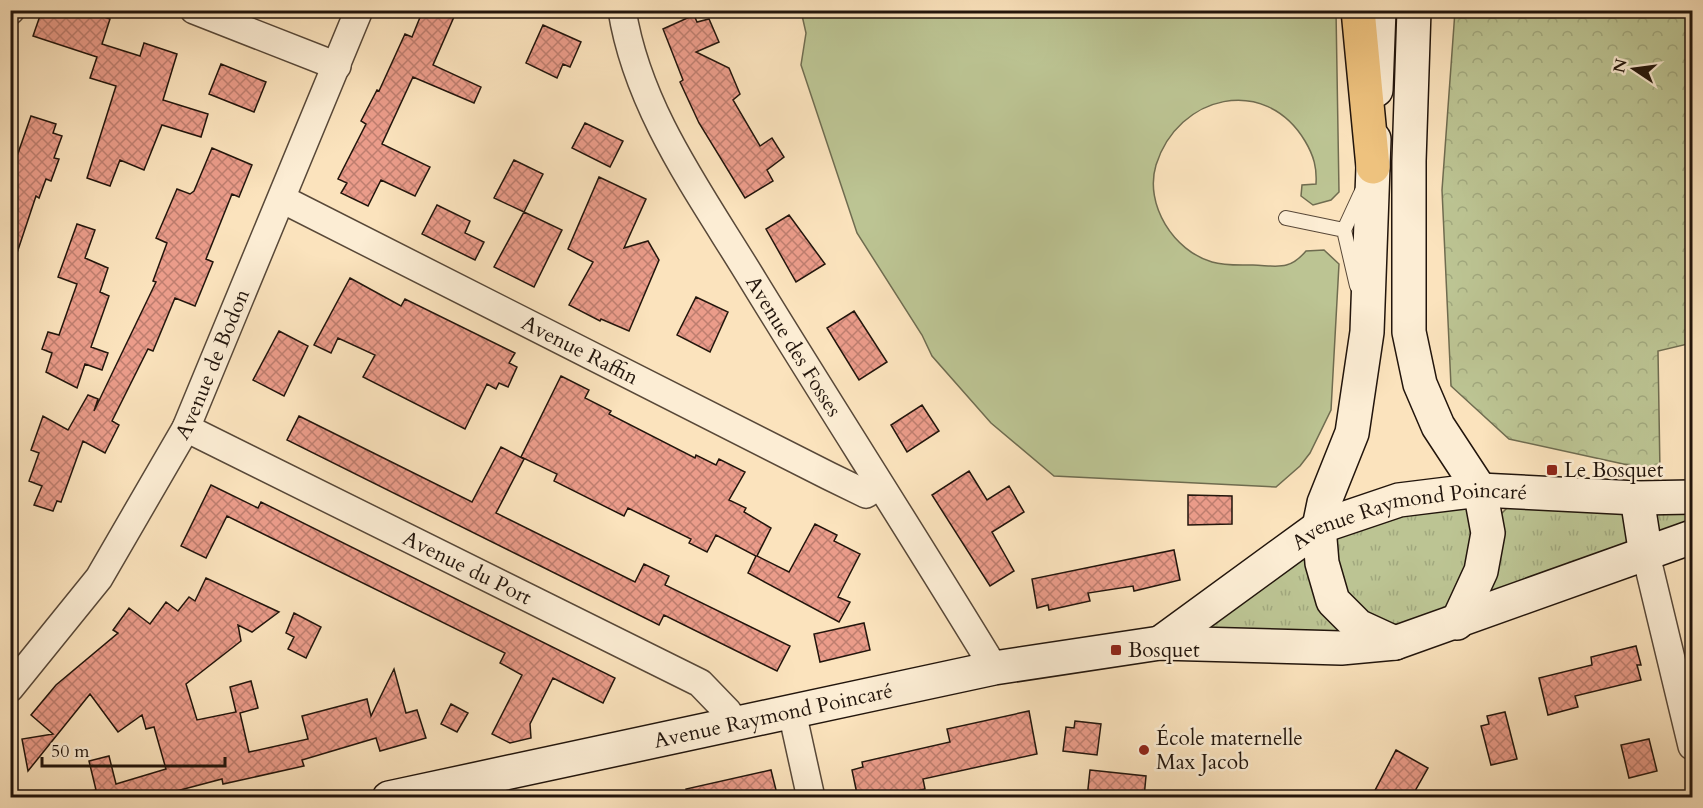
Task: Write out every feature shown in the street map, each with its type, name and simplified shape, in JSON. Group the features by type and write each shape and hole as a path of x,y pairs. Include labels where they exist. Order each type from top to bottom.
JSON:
{"main road":[{"path":"1358,10 1373,167"}],"street":[{"path":"194,10 336,66"},
{"name":"Avenue de Bodon","path":"10,688 99,578 186,428 359,10"},
{"name":"Avenue des Fosses","path":"622,10 628,47 658,124 878,486 994,668"},
{"path":"1379,10 1367,332 1352,433 1324,503 1319,527 1322,563 1333,601 1359,626 1395,643"},
{"path":"1414,10 1409,161 1409,332 1420,384 1438,426 1480,490 1488,533 1481,571 1457,623"},
{"name":"Avenue Raffin","path":"282,199 829,477 866,494 878,486"},
{"name":"Avenue du Port","path":"186,428 700,683 728,712 731,724"},
{"name":"Avenue Raymond Poincaré","path":"1160,643 1319,527 1399,500 1480,490 1637,498 1692,497"},
{"path":"1637,498 1646,555 1692,746"},
{"name":"Avenue Raymond Poincaré","path":"389,798 994,668 1160,643 1341,648 1395,643 1457,623 1692,537"},
{"path":"792,712 811,798"}],"lane":[{"path":"1367,332 1344,230 1373,167"},
{"path":"1286,218 1344,230"}],"green space":[{"path":"801,11 1336,11 1339,192 1331,200 1313,205 1301,196 1302,185 1316,184 1314,162 1305,141 1288,120 1268,107 1246,101 1224,102 1202,109 1183,122 1167,141 1156,165 1153,180 1158,210 1165,224 1174,237 1198,256 1222,264 1283,266 1294,262 1306,251 1324,250 1339,264 1331,410 1310,453 1300,466 1276,487 1054,476 991,423 932,356 922,335 857,233 801,65 806,33"},
{"path":"1455,11 1692,11 1692,343 1658,351 1660,472 1509,439 1451,386 1442,190"},
{"path":"1511,504 1623,507 1635,540 1488,593 1500,515"},
{"path":"1467,506 1474,524 1462,586 1444,611 1401,625 1385,624 1366,617 1346,597 1333,537 1376,517"},
{"path":"1652,509 1692,509 1692,524 1660,537"},
{"path":"1305,553 1341,633 1194,628"}],"building":[{"path":"42,10 83,10 110,19 102,44 140,56 144,43 177,54 163,100 208,114 201,137 162,125 144,170 120,160 110,186 87,178 116,86 90,78 97,57 33,36"},
{"path":"423,10 457,10 433,65 481,87 474,103 413,77 382,144 430,167 415,196 381,180 368,206 341,193 347,183 338,179 366,124 361,121 377,90 379,91 405,34 412,37"},
{"path":"694,15 697,22 709,19 719,42 696,52 729,68 740,94 733,100 760,146 772,138 784,157 767,170 773,181 745,198 699,123 680,82 683,80 663,29"},
{"path":"543,25 581,42 570,67 563,64 557,78 526,63"},
{"path":"221,64 266,82 254,112 209,94"},
{"path":"31,116 56,124 53,133 62,136 54,158 59,159 51,181 46,179 39,198 36,196 14,262 10,261 10,176"},
{"path":"585,123 623,141 610,167 572,148"},
{"path":"212,148 252,165 239,197 232,194 206,259 213,262 195,306 175,298 153,351 148,349 112,421 119,425 105,453 83,441 61,502 57,501 53,511 34,505 42,486 29,481 39,453 31,450 43,416 68,430 88,395 98,399 94,411 156,282 153,281 167,243 156,238 177,189 190,194 194,191"},
{"path":"514,160 543,174 524,212 494,198"},
{"path":"599,177 646,199 624,248 648,241 659,260 629,331 601,319 600,321 569,305 593,262 568,249"},
{"path":"437,205 470,221 465,233 484,242 475,260 422,234"},
{"path":"524,212 562,230 534,287 494,267"},
{"path":"789,215 825,264 796,282 766,229"},
{"path":"77,224 95,230 85,258 108,268 100,292 109,296 91,347 108,353 102,370 85,364 77,388 46,372 52,353 42,349 48,332 59,335 77,284 58,277"},
{"path":"350,278 401,306 405,299 515,353 509,363 517,367 508,387 499,383 496,389 487,384 465,429 363,377 375,355 338,338 331,353 314,345"},
{"path":"696,297 728,312 710,352 677,335"},
{"path":"854,311 887,362 859,380 827,328"},
{"path":"279,331 308,346 284,396 253,380"},
{"path":"561,376 589,390 585,398 611,411 609,414 695,458 696,455 716,465 719,459 745,472 729,500 746,508 744,512 771,528 757,556 789,572 815,524 837,535 834,541 860,554 838,597 850,602 839,622 748,573 756,556 716,535 707,552 689,543 691,539 628,508 624,516 554,481 557,474 521,457"},
{"path":"922,405 939,431 907,452 891,425"},
{"path":"299,416 472,502 501,447 524,459 496,513 635,582 644,564 669,576 665,585 790,646 777,671 664,615 659,625 287,440"},
{"path":"969,471 987,500 1009,486 1024,512 992,532 1014,571 990,586 932,495"},
{"path":"211,485 258,508 261,502 615,678 603,703 553,678 530,724 531,738 510,743 492,734 522,675 500,663 505,653 227,516 206,558 181,546"},
{"path":"1188,495 1232,496 1232,524 1188,525"},
{"path":"1174,550 1180,580 1134,591 1133,586 1088,593 1090,601 1049,610 1048,605 1037,608 1032,579"},
{"path":"206,578 279,612 252,632 238,625 241,641 186,684 197,720 236,712 230,687 251,681 258,708 240,713 249,752 308,739 302,716 367,699 371,716 394,669 406,713 417,710 426,738 380,751 376,738 302,760 304,766 223,784 222,779 150,798 89,798 88,792 96,790 89,761 109,756 116,784 166,769 154,727 146,729 142,715 118,732 90,694 28,771 22,739 53,734 31,715 56,685 118,633 113,630 129,608 150,624 166,602 178,611 189,597 195,601"},
{"path":"294,613 321,627 306,658 288,649 294,637 286,633"},
{"path":"864,623 870,650 820,662 814,634"},
{"path":"1636,646 1641,665 1637,665 1641,680 1575,696 1578,707 1548,715 1539,678 1592,665 1591,657"},
{"path":"451,704 468,713 457,732 441,724"},
{"path":"1029,711 1037,754 923,779 925,789 884,798 870,798 869,791 857,794 852,770 863,767 862,762 950,742 947,729"},
{"path":"1505,712 1517,759 1491,765 1481,726 1489,724 1487,716"},
{"path":"1075,721 1101,724 1097,755 1063,751 1066,727 1074,728"},
{"path":"1649,739 1657,771 1629,778 1621,745"},
{"path":"1396,750 1428,768 1411,798 1371,798"},
{"path":"771,770 778,798 687,798 686,789"},
{"path":"1090,770 1146,776 1144,798 1087,798"}],"place":[{"name":"Le Bosquet","path":"1552,470"},
{"name":"Bosquet","path":"1116,650"},
{"name":"École maternelle Max Jacob","path":"1144,750"}]}
